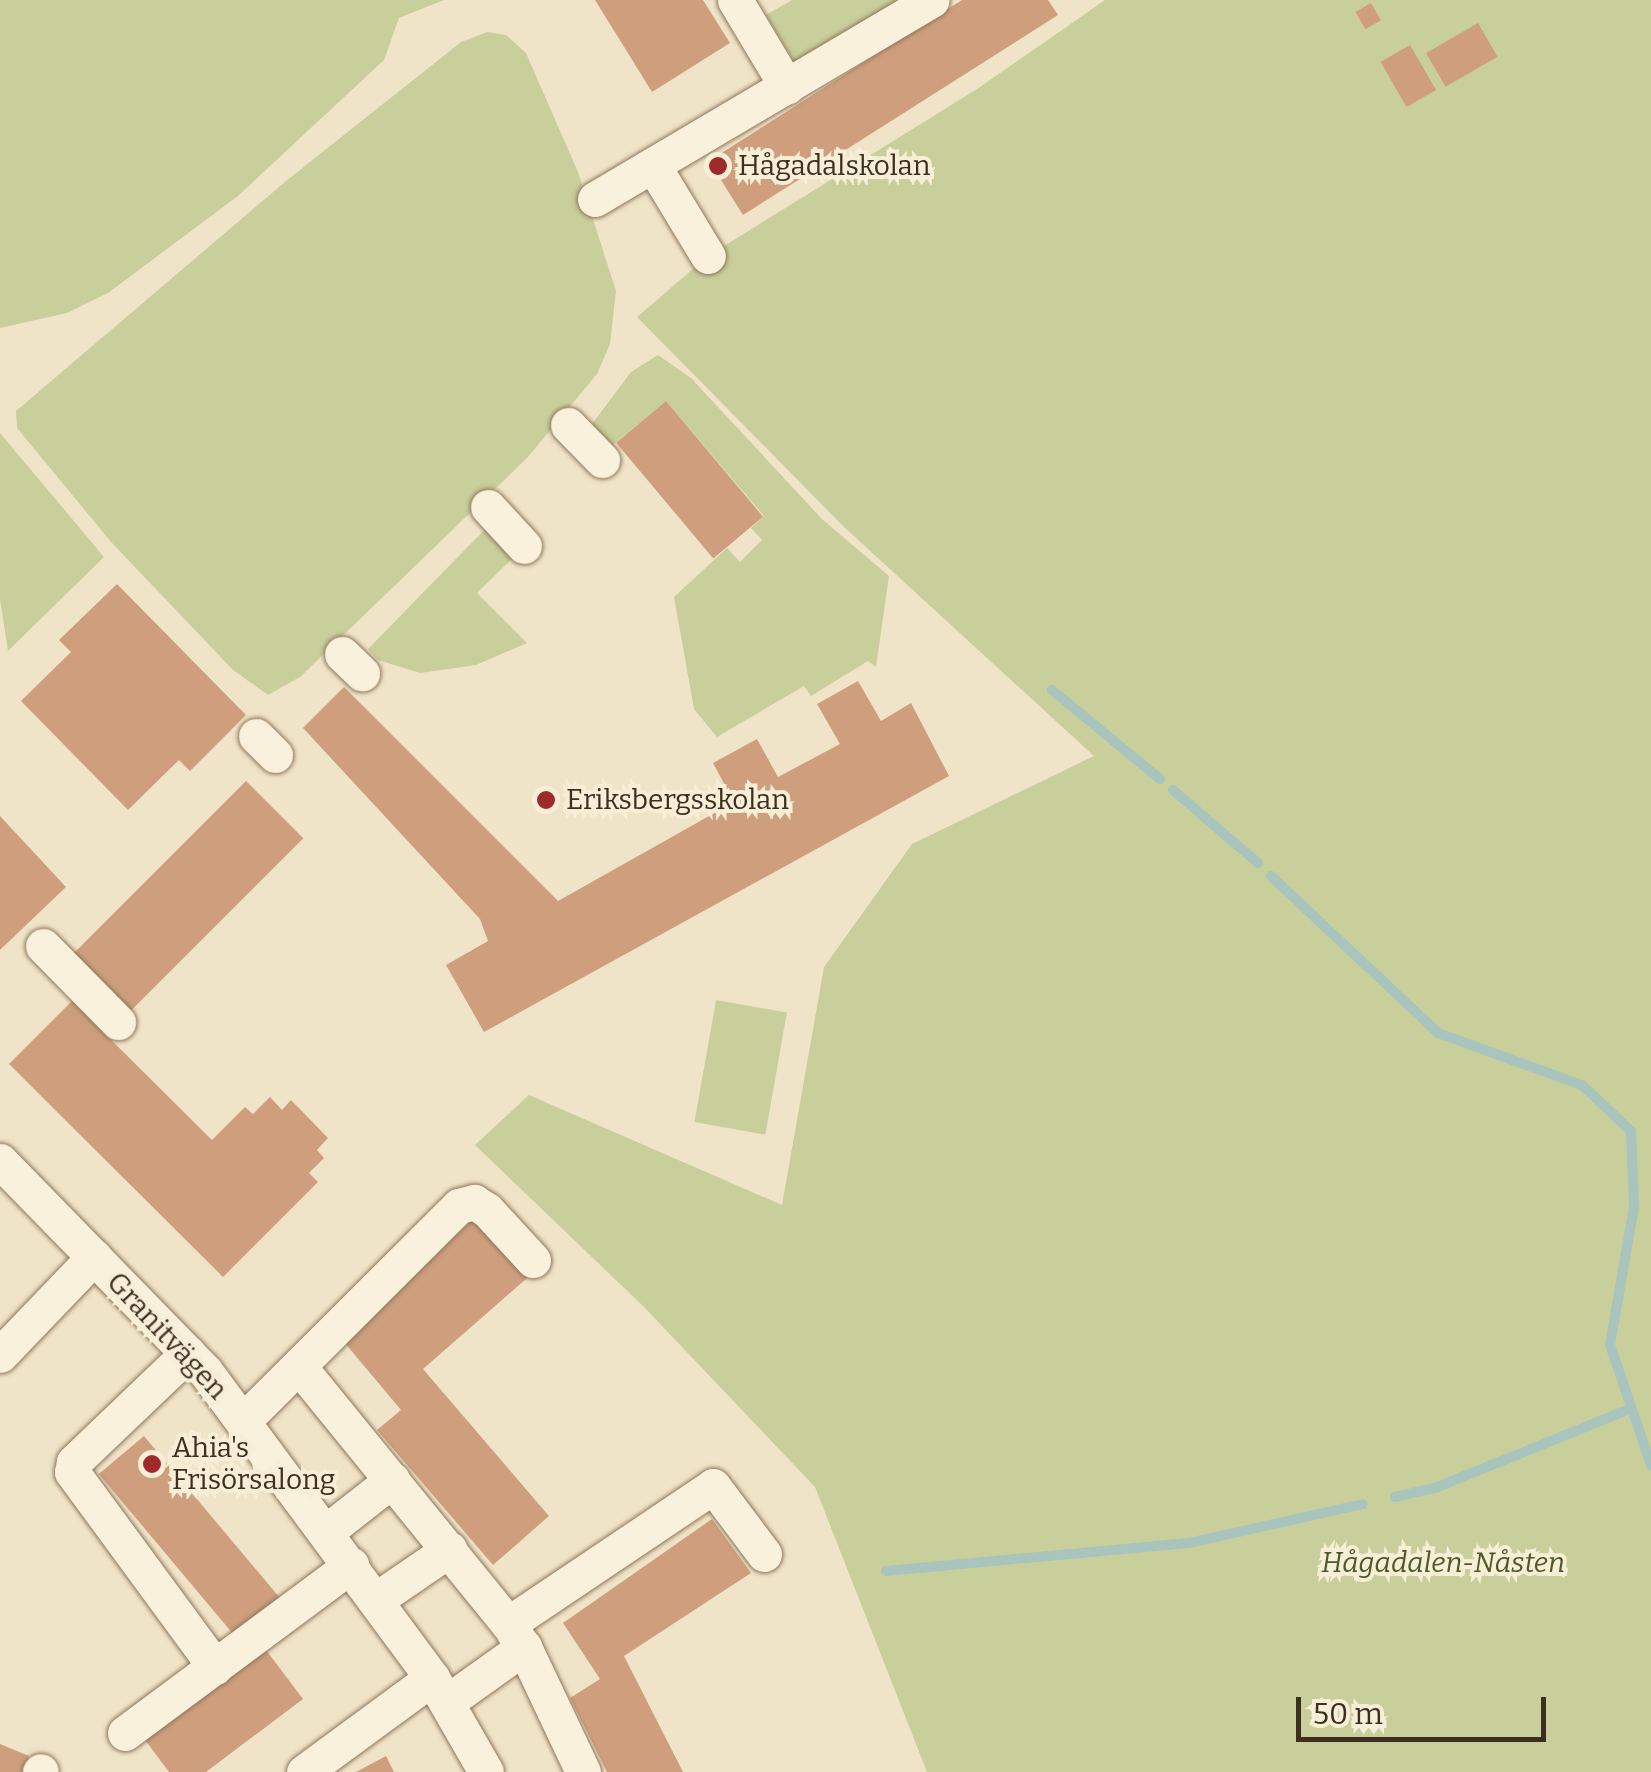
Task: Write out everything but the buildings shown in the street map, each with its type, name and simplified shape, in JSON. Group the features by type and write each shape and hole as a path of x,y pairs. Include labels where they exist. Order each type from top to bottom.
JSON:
{"street":[{"path":"735,0 787,87"},
{"path":"595,200 931,0"},
{"path":"654,167 708,256"},
{"path":"568,425 602,460"},
{"path":"488,507 524,546"},
{"path":"43,946 118,1022"},
{"name":"Granitvägen","path":"3,1170 188,1353 243,1421 440,1690 486,1772"},
{"path":"243,1421 301,1370 459,1206 474,1202 487,1210 533,1260"},
{"path":"0,1354 94,1258"},
{"path":"188,1353 74,1462 72,1472 215,1667"},
{"path":"301,1370 450,1549 516,1636 579,1770"},
{"path":"327,1531 392,1480"},
{"path":"304,1772 440,1690 714,1486 764,1554"},
{"path":"376,1599 450,1549"},
{"path":"125,1733 351,1565"}],"green space":[{"path":"0,0 444,0 399,18 384,60 238,196 108,293 67,313 0,328"},
{"path":"792,0 901,0 795,63 766,15"},
{"name":"Hågadalen-Nåsten","path":"1105,0 1651,0 1651,1772 927,1772 815,1487 643,1306 475,1145 529,1095 782,1205 824,967 912,844 1094,756 844,527 637,317 708,256 977,89"},
{"path":"487,32 506,35 526,53 578,172 616,291 610,344 597,374 527,458 300,677 268,695 233,670 111,542 17,428 16,411 286,181 461,42"},
{"path":"658,355 691,378 822,519 889,576 876,667 868,661 811,696 804,686 717,737 694,709 674,597 727,548 740,562 762,540 751,528 764,516 666,401 613,445 592,424 631,372"},
{"path":"0,433 104,557 8,651 0,599"},
{"path":"493,521 521,550 477,593 527,643 476,665 420,673 378,660 368,649"},
{"path":"716,1000 787,1013 765,1135 694,1122"}],"waterway":[{"path":"1052,690 1160,779"},
{"path":"1173,790 1258,863"},
{"path":"1271,876 1438,1033 1582,1085 1631,1131 1634,1207 1610,1345 1651,1465"},
{"path":"1395,1497 1435,1488 1630,1409"},
{"path":"886,1571 1189,1543 1363,1504"}],"place":[{"name":"Hågadalskolan","path":"718,166"},
{"name":"Eriksbergsskolan","path":"546,800"},
{"name":"Ahia's Frisörsalong","path":"152,1464"}]}
